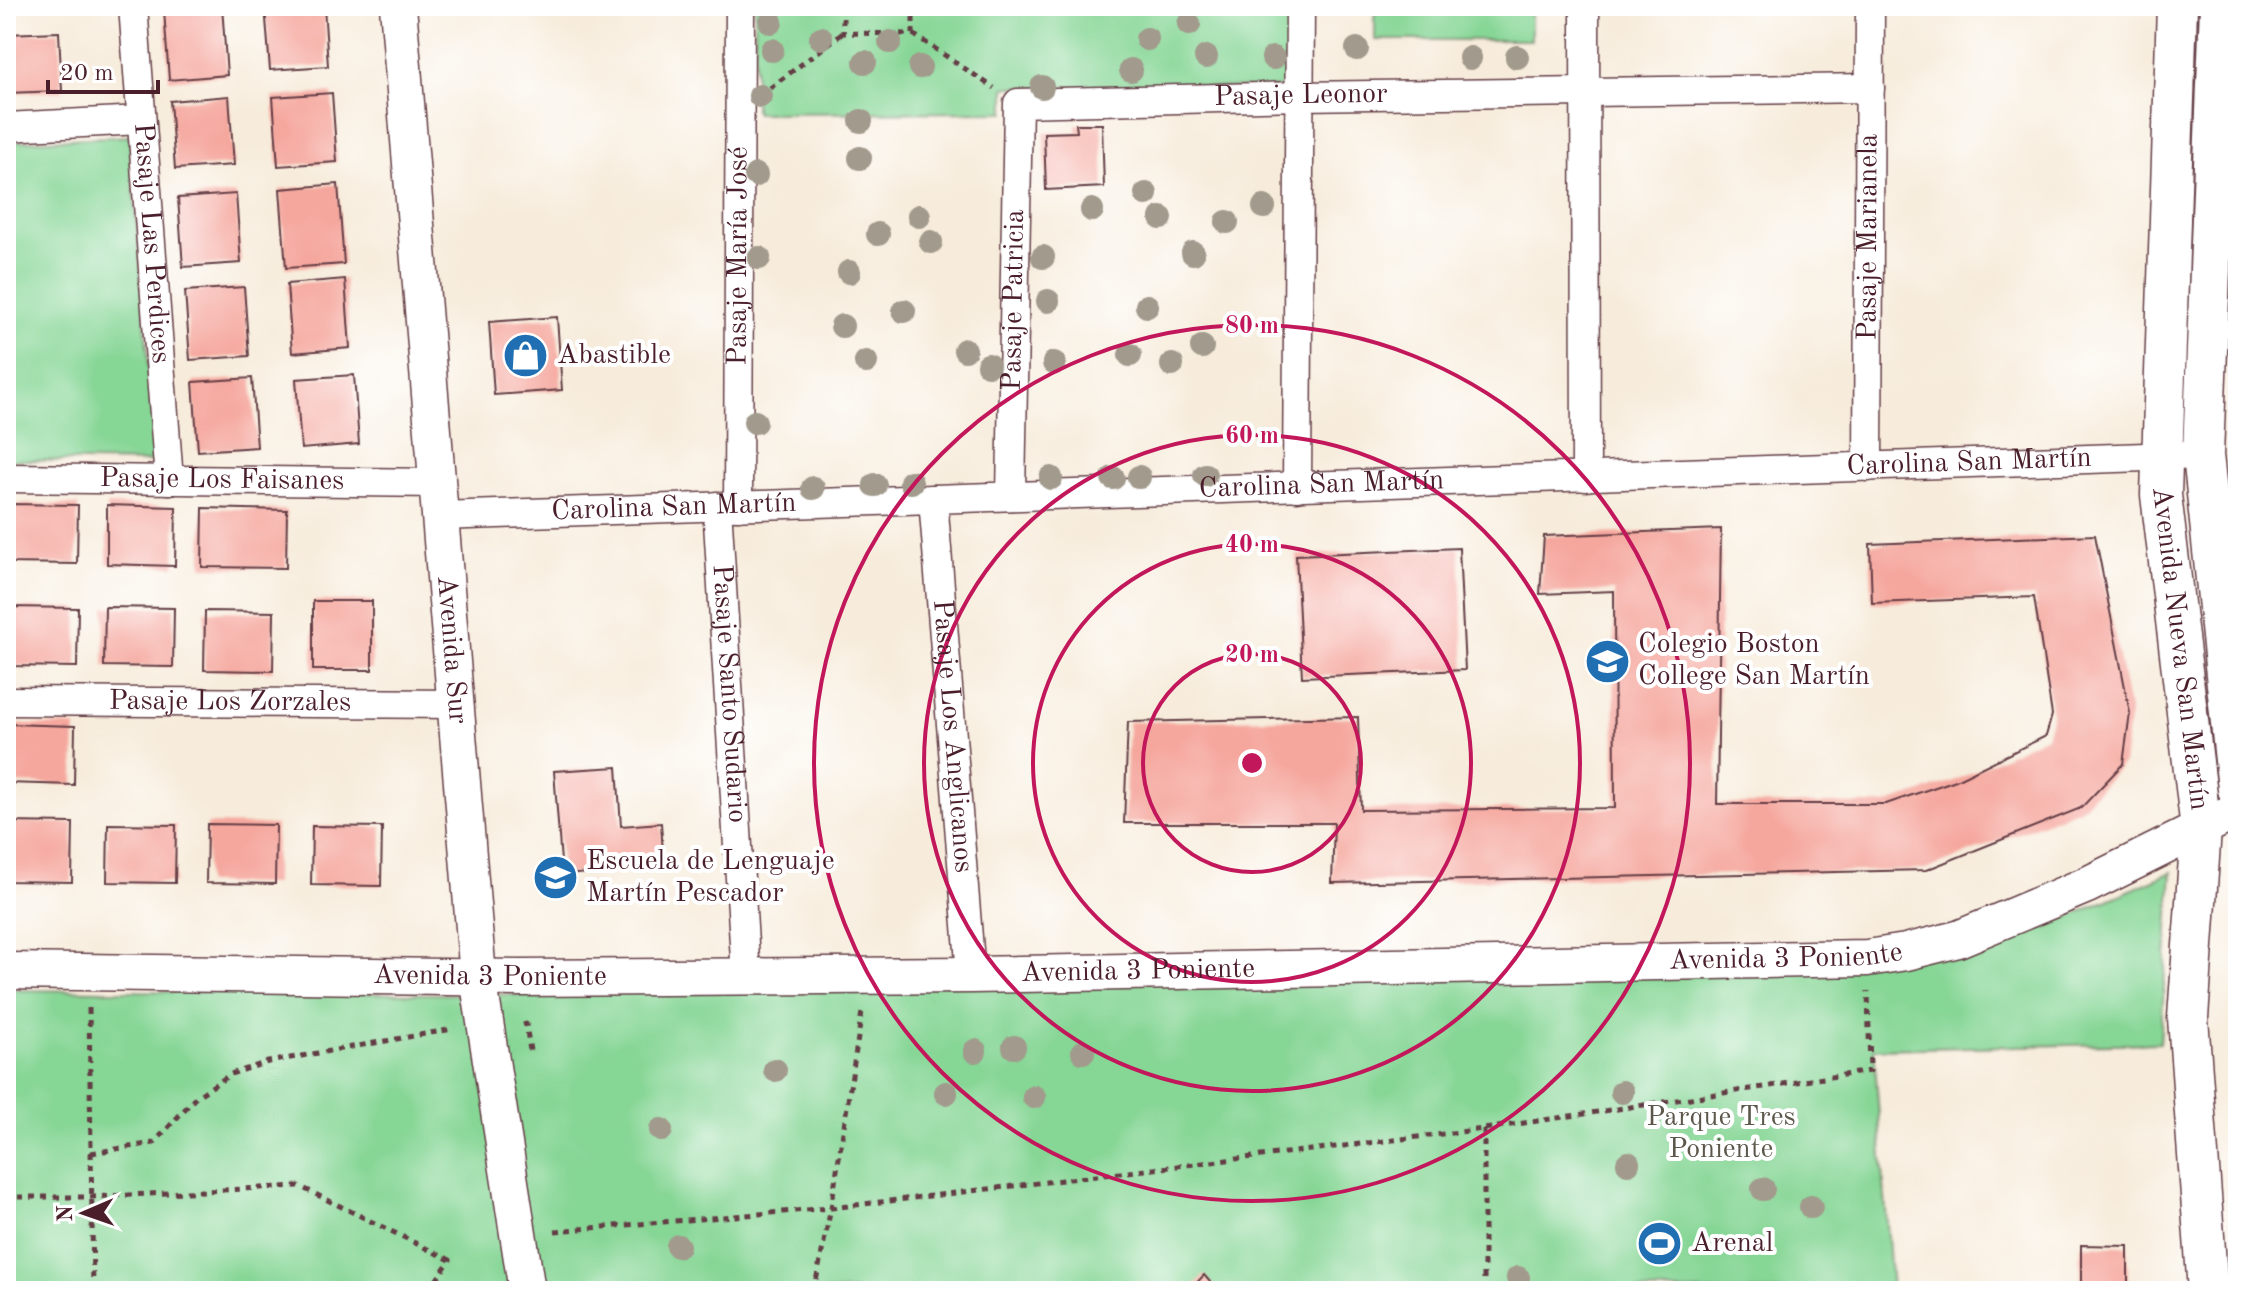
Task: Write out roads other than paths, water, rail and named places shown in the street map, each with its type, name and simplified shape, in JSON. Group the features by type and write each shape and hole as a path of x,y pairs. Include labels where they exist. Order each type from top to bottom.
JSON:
{"main road":[{"name":"Avenida Nueva San Martín","path":"2177,15 2161,495 2201,829 2188,1018 2208,1291"},
{"name":"Avenida Nueva San Martín","path":"2226,20 2203,455 2238,789"}],"street":[{"name":"Pasaje Las Perdices","path":"133,6 169,480"},
{"name":"Avenida Sur","path":"398,6 478,977 527,1291"},
{"name":"Pasaje María José","path":"728,506 740,6"},
{"path":"1297,487 1300,6"},
{"path":"1585,6 1586,477"},
{"name":"Pasaje Marianela","path":"1868,467 1870,6"},
{"path":"2177,15 2226,20"},
{"name":"Pasaje Leonor","path":"1018,103 1870,88"},
{"name":"Pasaje Patricia","path":"1011,496 1018,103"},
{"path":"6,127 141,120"},
{"name":"Carolina San Martín","path":"439,499 728,506 2203,455"},
{"name":"Pasaje Los Faisanes","path":"6,478 169,480 439,499"},
{"name":"Pasaje Los Anglicanos","path":"933,499 971,975"},
{"name":"Pasaje Santo Sudario","path":"728,506 746,976"},
{"name":"Pasaje Los Zorzales","path":"6,701 456,704"},
{"name":"Avenida 3 Poniente","path":"6,971 478,977 971,975 1867,958 1958,939 2087,885 2238,810"}],"place":[{"name":"Abastible","path":"526,356"},
{"name":"Colegio Boston College San Martín","path":"1607,661"},
{"name":"Escuela de Lenguaje Martín Pescador","path":"555,878"},
{"name":"Arenal","path":"1660,1244"}],"park label":[{"name":"Parque Tres Poniente","path":"1721,1134"}]}
